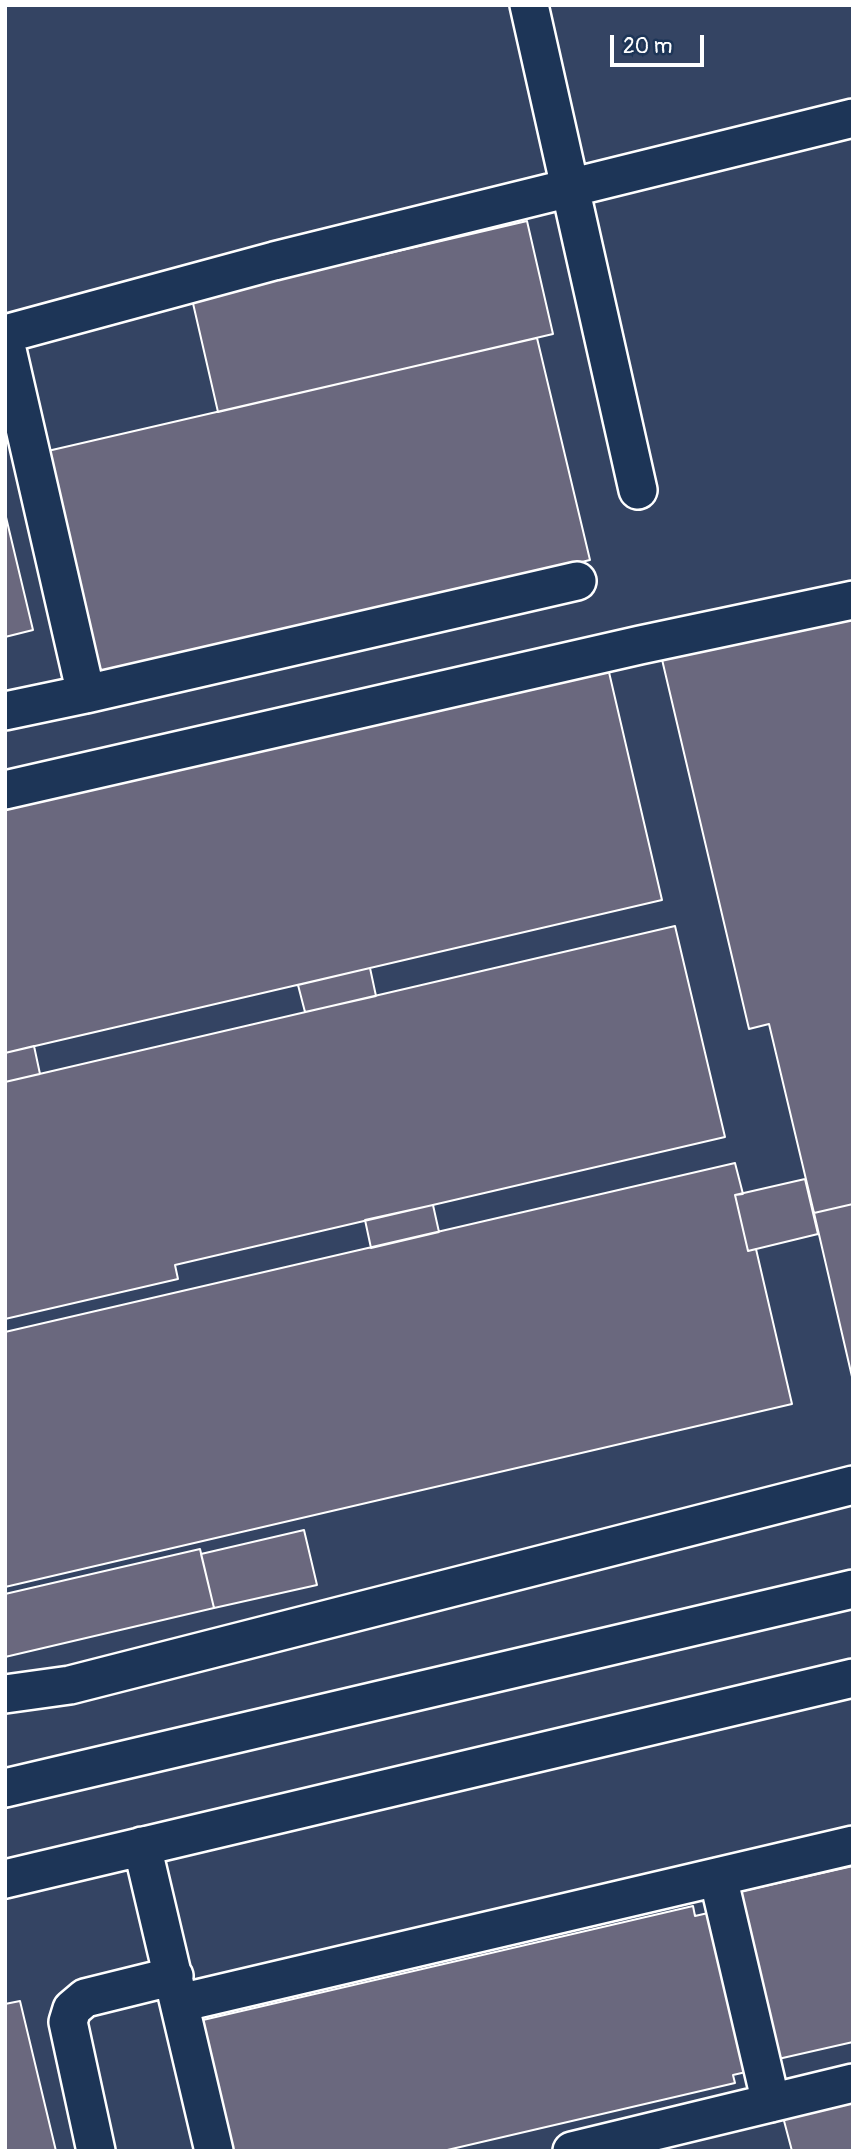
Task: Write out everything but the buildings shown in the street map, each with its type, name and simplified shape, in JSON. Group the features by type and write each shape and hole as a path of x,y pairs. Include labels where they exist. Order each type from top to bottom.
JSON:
{"street":[{"path":"528,5 638,490"},
{"path":"5,334 274,261 853,118"},
{"path":"5,341 86,694"},
{"path":"5,712 577,581"},
{"path":"5,790 627,648 853,600"},
{"path":"5,1694 70,1685 853,1485"},
{"path":"5,1788 853,1589"},
{"path":"5,1879 853,1678"},
{"path":"96,2151 68,2022 72,2009 85,1998 177,1990 718,1877 853,1845"},
{"path":"142,1846 214,2151"},
{"path":"718,1877 771,2103"},
{"path":"572,2151 853,2083"}],"shaded area":[{"path":"5,5 853,5 853,2151 5,2151"}]}
